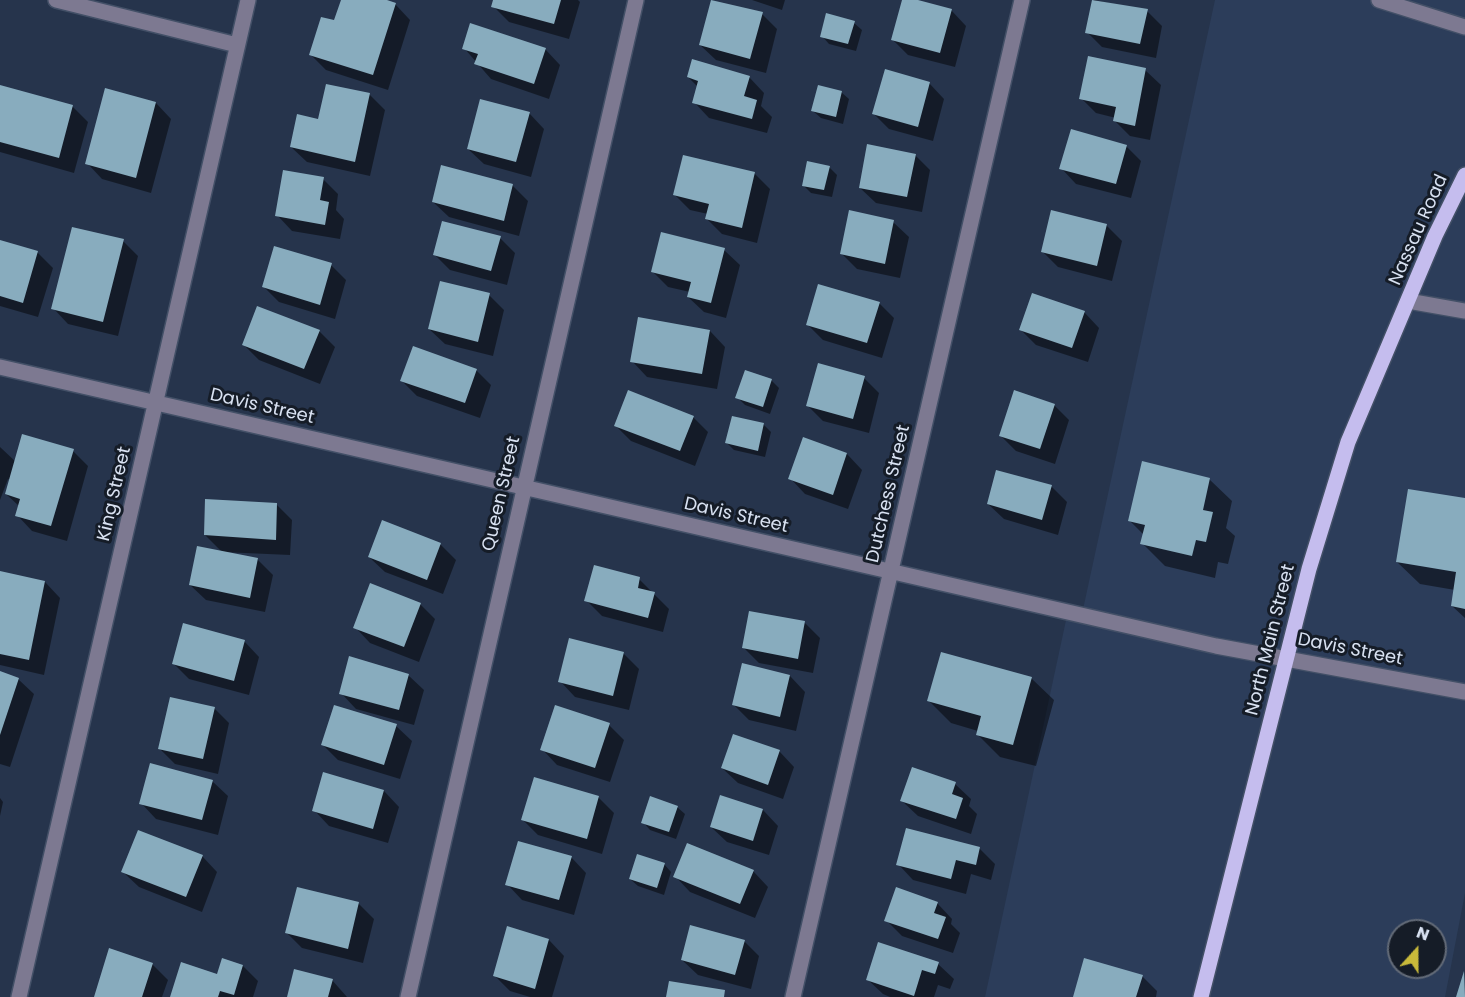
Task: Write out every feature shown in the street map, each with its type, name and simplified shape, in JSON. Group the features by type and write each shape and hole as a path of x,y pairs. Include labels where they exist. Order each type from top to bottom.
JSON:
{"main road":[{"name":"Nassau Road","path":"1408,301 1435,236 1465,175"},
{"name":"North Main Street","path":"1201,997 1309,569 1348,442 1408,301"}],"street":[{"path":"56,0 237,45"},
{"name":"King Street","path":"19,997 248,0"},
{"name":"Queen Street","path":"408,997 636,0"},
{"name":"Dutchess Street","path":"793,997 1022,0"},
{"path":"1378,0 1465,27"},
{"path":"1408,301 1465,311"},
{"name":"Davis Street","path":"0,367 1216,646 1465,692"}],"shaded area":[{"path":"1215,0 1465,0 1465,893 1445,997 985,997 1068,611 1082,614"}],"building":[{"path":"341,0 387,0 396,3 373,75 309,55 321,17 334,20"},
{"path":"493,0 561,0 554,24 491,7"},
{"path":"711,0 763,12 750,59 699,45"},
{"path":"902,0 918,0 952,9 940,53 891,40"},
{"path":"1092,0 1148,9 1140,44 1085,33"},
{"path":"826,13 855,21 848,44 820,37"},
{"path":"470,23 546,48 534,84 474,64 478,54 462,49"},
{"path":"1088,56 1146,68 1135,126 1113,121 1116,107 1079,99"},
{"path":"692,59 750,76 744,96 757,100 752,119 692,103 698,81 687,77"},
{"path":"885,69 930,82 918,127 872,114"},
{"path":"326,84 370,93 355,162 290,147 297,114 318,119"},
{"path":"0,85 73,105 59,158 0,142"},
{"path":"818,85 842,91 836,117 811,111"},
{"path":"105,88 156,102 136,178 85,164"},
{"path":"480,99 530,112 516,162 467,149"},
{"path":"1071,129 1127,145 1116,184 1059,169"},
{"path":"867,144 916,154 907,197 859,188"},
{"path":"683,155 755,172 742,228 705,219 709,204 673,195"},
{"path":"807,161 830,166 824,190 802,186"},
{"path":"441,165 513,184 504,221 432,202"},
{"path":"283,170 324,177 320,200 329,202 325,225 275,216"},
{"path":"849,210 894,220 885,264 840,254"},
{"path":"1051,210 1107,224 1097,266 1041,252"},
{"path":"442,221 501,236 491,271 433,255"},
{"path":"72,227 124,239 103,322 51,309"},
{"path":"661,232 725,248 711,303 687,297 691,282 651,272"},
{"path":"0,240 38,251 23,303 0,296"},
{"path":"274,246 332,263 320,305 262,287"},
{"path":"440,281 490,293 478,342 428,329"},
{"path":"818,284 880,302 867,343 806,325"},
{"path":"1032,293 1085,311 1072,348 1019,330"},
{"path":"257,306 320,330 304,369 242,345"},
{"path":"638,317 710,330 702,374 630,362"},
{"path":"413,346 477,369 465,403 400,381"},
{"path":"818,363 865,376 853,419 806,406"},
{"path":"745,370 772,379 763,407 735,398"},
{"path":"628,390 694,416 680,451 614,426"},
{"path":"1014,390 1055,404 1040,449 999,436"},
{"path":"732,416 764,423 758,451 725,443"},
{"path":"22,434 74,449 51,526 15,516 20,499 5,494"},
{"path":"803,437 847,453 833,495 788,479"},
{"path":"1142,461 1210,478 1203,510 1213,512 1206,542 1196,540 1192,556 1140,544 1145,525 1128,521"},
{"path":"996,470 1052,485 1042,520 987,504"},
{"path":"1408,489 1465,498 1465,609 1451,606 1456,572 1396,562"},
{"path":"205,499 277,503 276,540 204,535"},
{"path":"382,520 441,543 427,580 368,557"},
{"path":"197,546 258,558 250,598 189,585"},
{"path":"594,565 640,577 638,588 655,592 648,618 584,601"},
{"path":"0,571 45,581 29,660 0,654"},
{"path":"370,583 421,603 404,647 353,628"},
{"path":"749,611 805,621 798,659 742,648"},
{"path":"183,623 245,640 234,681 172,664"},
{"path":"569,638 624,652 613,696 558,682"},
{"path":"941,652 1032,677 1013,745 976,735 981,716 927,701"},
{"path":"349,656 409,674 399,710 339,694"},
{"path":"742,663 790,675 780,717 732,705"},
{"path":"0,671 19,678 0,735"},
{"path":"170,697 215,707 203,759 158,749"},
{"path":"334,705 397,724 384,765 321,745"},
{"path":"555,705 610,723 595,768 540,750"},
{"path":"733,734 780,750 768,785 721,768"},
{"path":"150,763 213,780 202,820 139,804"},
{"path":"912,767 956,782 952,794 963,798 956,819 900,801"},
{"path":"323,772 384,790 373,829 312,811"},
{"path":"534,777 599,796 587,839 521,820"},
{"path":"720,795 763,809 753,841 710,827"},
{"path":"650,796 678,806 669,832 641,823"},
{"path":"906,828 980,847 976,865 956,860 951,879 896,865"},
{"path":"138,830 203,855 186,897 121,872"},
{"path":"518,841 572,856 559,900 505,885"},
{"path":"687,843 754,870 740,904 673,877"},
{"path":"637,854 665,863 657,888 629,879"},
{"path":"297,887 359,902 348,949 285,933"},
{"path":"896,887 938,902 934,913 946,917 938,939 884,921"},
{"path":"690,925 745,940 735,975 681,960"},
{"path":"507,926 549,939 535,989 493,976"},
{"path":"878,942 939,962 935,974 922,970 914,996 866,980"},
{"path":"109,948 153,963 142,997 94,997"},
{"path":"222,958 243,965 234,995 220,991 218,997 170,997 181,962 217,974"},
{"path":"1084,958 1143,975 1136,997 1073,997"},
{"path":"294,969 333,979 328,997 287,997"},
{"path":"1464,971 1465,997 1456,997"},
{"path":"669,981 725,990 724,997 666,997"}]}
